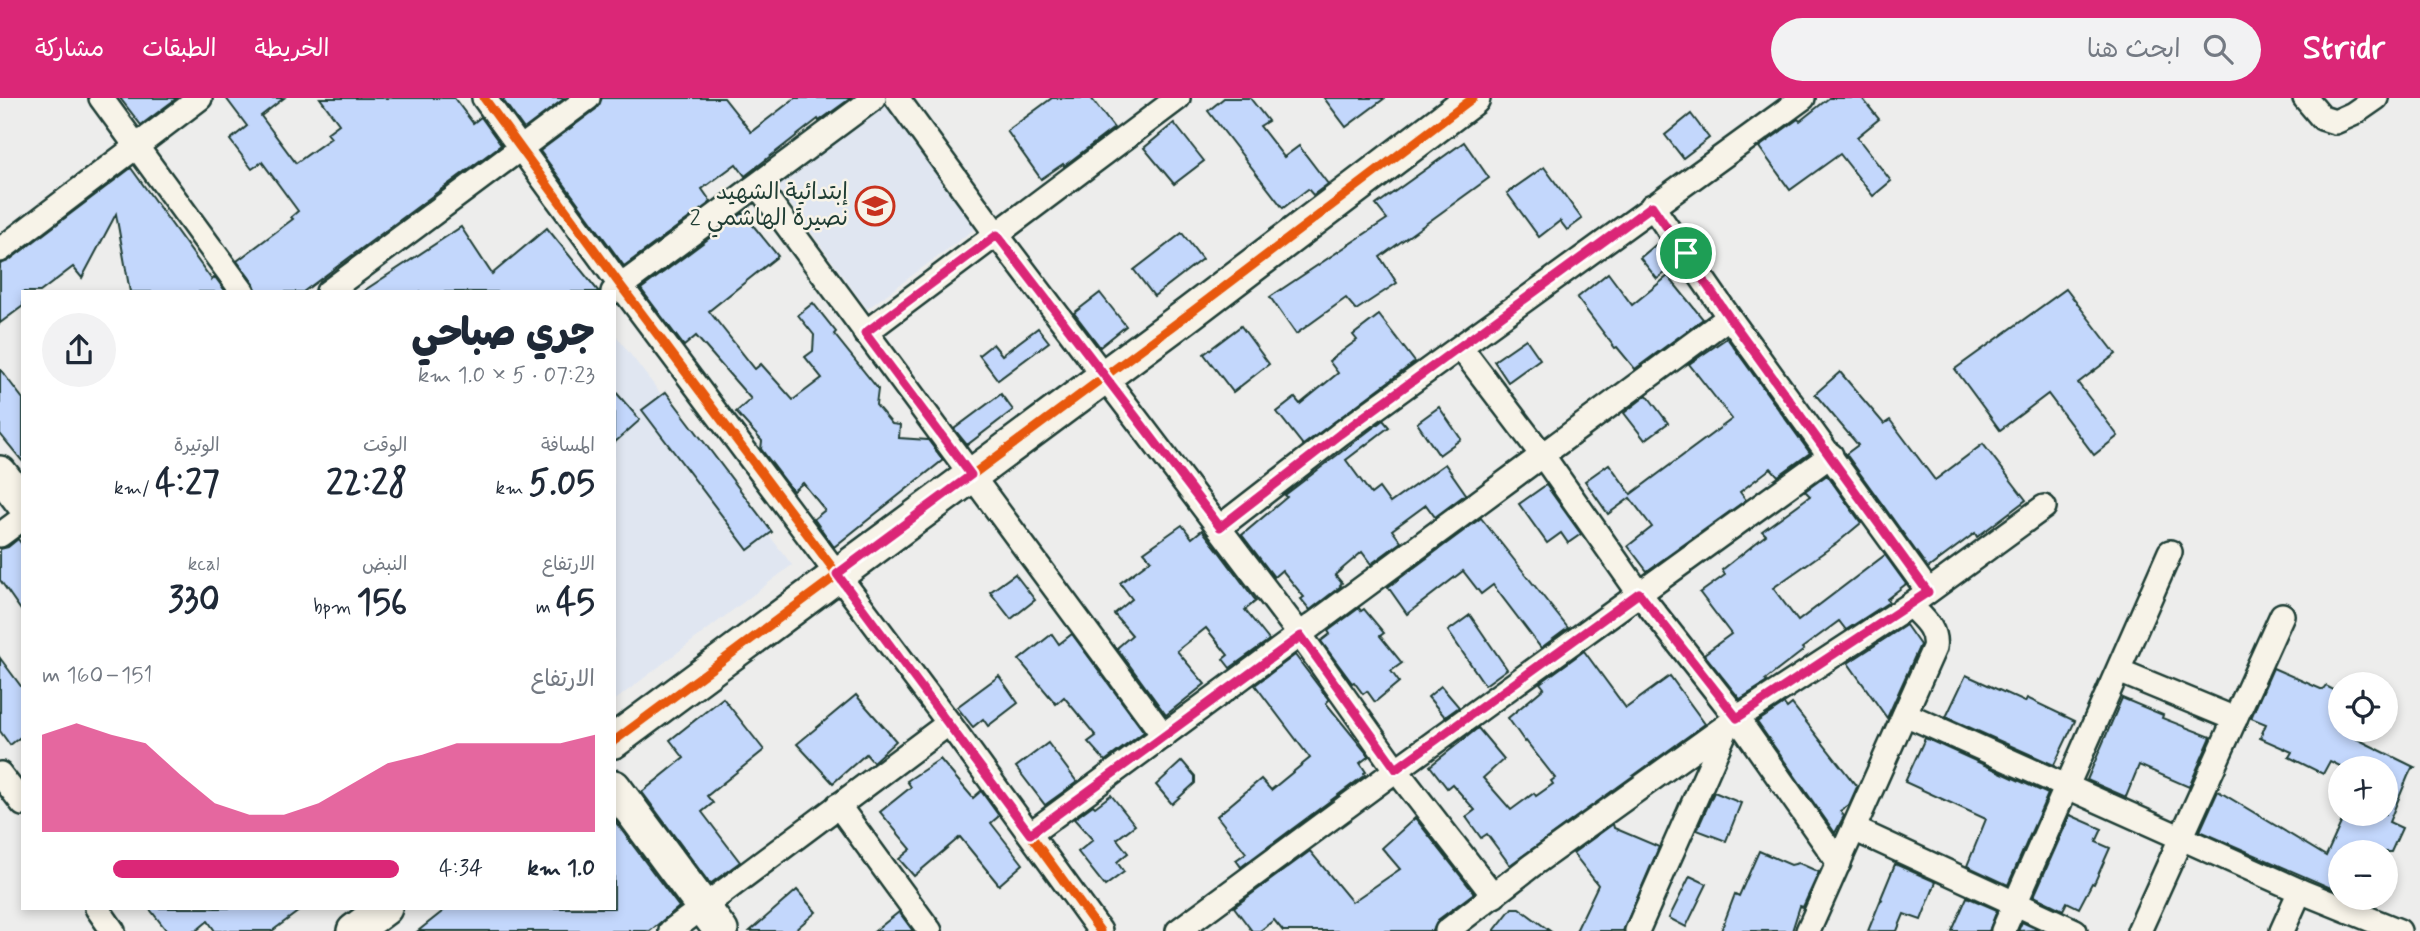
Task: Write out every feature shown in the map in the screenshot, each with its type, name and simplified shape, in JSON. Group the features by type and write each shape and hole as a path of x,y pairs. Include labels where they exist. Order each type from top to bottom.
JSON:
{"street":[{"path":"101,98 242,290"},
{"path":"0,250 200,98"},
{"path":"484,98 617,289 837,574 1100,931"},
{"path":"331,290 589,98"},
{"path":"617,289 874,98"},
{"path":"897,98 997,235 1220,527 1396,769 1494,896"},
{"path":"865,333 1178,98"},
{"path":"616,740 1473,98"},
{"path":"1220,527 1340,434 1803,98"},
{"path":"2305,98 2322,118 2335,122 2353,114 2376,98"},
{"path":"758,186 1164,736"},
{"path":"1652,206 1729,317 1831,455 1919,598 1935,639 1934,648 1808,931"},
{"path":"1030,834 1729,317"},
{"path":"1461,348 1543,456 1732,721 1839,863"},
{"path":"1178,931 1396,769 1831,455"},
{"path":"0,473 21,500"},
{"path":"1447,931 1531,866 1732,721 1919,598 2044,507"},
{"path":"0,535 21,519"},
{"path":"2003,931 2170,552"},
{"path":"2139,931 2282,615"},
{"path":"2119,671 2235,719"},
{"path":"1905,714 2300,891 2399,931"},
{"path":"1637,931 1732,721"},
{"path":"671,931 712,919 838,805 949,723"},
{"path":"0,774 21,801"},
{"path":"616,790 712,919"},
{"path":"838,805 930,931"},
{"path":"1854,829 2075,931"},
{"path":"2282,931 2300,891"},
{"path":"98,910 113,931"},
{"path":"354,931 382,910"}],"shaded area":[{"name":"إبتدائية الشهيد نصيرة الهاشمي 2","path":"884,103 976,228 867,309 775,183"},
{"path":"616,336 792,565 616,699"}],"building":[{"path":"120,98 177,98 141,125"},
{"path":"226,98 284,98 261,116 296,163 331,138 327,133 339,124 320,98 454,98 473,123 481,117 501,145 306,290 256,290 237,261 293,219 291,217 298,211 262,162 252,169 230,140 247,126"},
{"path":"565,98 524,129 503,100"},
{"path":"602,98 724,98 751,132 795,98 851,98 819,121 818,119 745,176 736,164 702,189 711,202 624,266 540,151 596,109"},
{"path":"1052,98 1091,98 1114,128 1064,166 1063,164 1041,179 1007,131"},
{"path":"1224,98 1250,98 1268,121 1260,126 1284,157 1299,146 1328,184 1313,195 1308,189 1283,208 1208,111"},
{"path":"1324,98 1385,98 1346,127"},
{"path":"1829,98 1862,98 1879,119 1857,137 1891,181 1873,196 1840,154 1790,190 1759,147 1798,119 1800,121"},
{"path":"1691,114 1709,138 1683,158 1665,135"},
{"path":"1174,123 1204,161 1174,184 1144,148"},
{"path":"1464,142 1489,178 1380,257 1397,283 1356,310 1346,298 1296,334 1270,297 1387,219 1376,205"},
{"path":"1544,167 1582,219 1567,230 1560,221 1539,237 1507,193"},
{"path":"131,168 212,280 215,277 225,290 130,290 116,214 82,278 73,267 43,290 21,290 21,307 0,323 0,264 8,261"},
{"path":"743,213 778,256 709,311 755,369 761,364 793,400 822,378 805,357 813,351 814,335 798,315 813,303 878,389 876,405 892,424 900,425 899,438 928,440 943,460 834,547 814,519 825,510 803,483 793,491 761,449 762,441 736,412 751,399 696,336 684,346 641,289"},
{"path":"461,227 492,274 547,228 597,290 365,290"},
{"path":"1182,233 1202,259 1154,296 1134,270"},
{"path":"1659,242 1676,265 1657,279 1640,258"},
{"path":"1608,273 1632,305 1668,276 1703,319 1635,369 1617,347 1615,348 1577,298"},
{"path":"2066,289 2116,354 2078,383 2118,436 2094,455 2048,394 2000,430 1955,369"},
{"path":"1100,293 1126,326 1100,347 1074,313"},
{"path":"1379,315 1415,362 1303,445 1277,412 1295,398 1300,404 1338,373 1329,361 1357,340 1353,335"},
{"path":"1241,326 1269,364 1233,392 1204,354"},
{"path":"1038,328 1049,342 998,380 979,355 993,344 1002,355"},
{"path":"1727,338 1810,453 1778,476 1771,468 1740,492 1746,500 1647,571 1628,546 1652,527 1630,498 1608,514 1585,481 1609,464 1631,494 1732,419 1689,364"},
{"path":"1526,339 1540,359 1508,382 1494,361"},
{"path":"0,369 21,396 21,460 0,434"},
{"path":"1840,372 1884,424 1890,420 1935,480 1983,444 2026,500 1977,537 1975,533 1928,568 1846,454 1858,445 1815,394"},
{"path":"616,392 640,420 616,441"},
{"path":"666,392 772,532 748,550 642,410"},
{"path":"1001,394 1013,410 967,445 954,429"},
{"path":"1647,395 1668,423 1645,440 1624,413"},
{"path":"1439,407 1461,439 1439,455 1417,423"},
{"path":"1383,420 1389,427 1346,460 1371,494 1379,488 1390,503 1445,464 1466,494 1435,517 1426,505 1392,530 1401,542 1371,564 1362,552 1335,575 1342,583 1341,586 1310,610 1301,599 1304,597 1282,570 1274,577 1242,535 1287,497 1285,495"},
{"path":"1827,475 1861,523 1773,588 1798,621 1885,555 1906,584 1887,599 1889,602 1846,630 1839,621 1802,648 1804,650 1765,680 1767,682 1740,699 1704,654 1731,634 1700,593 1725,575 1722,570 1766,535 1762,531 1810,496 1805,491"},
{"path":"1546,485 1581,534 1568,543 1561,533 1547,543 1519,504"},
{"path":"1481,518 1568,628 1541,648 1493,585 1481,594 1463,571 1407,614 1388,587"},
{"path":"1182,525 1192,538 1202,530 1220,553 1256,601 1245,610 1269,640 1230,668 1223,659 1228,655 1206,628 1177,651 1205,684 1166,715 1117,648 1132,635 1114,614 1132,599 1120,583 1151,560 1144,552"},
{"path":"18,539 21,543 21,610 0,580 0,549 8,547"},
{"path":"1015,574 1035,600 1011,619 990,592"},
{"path":"1359,608 1361,611 1364,609 1384,633 1380,636 1402,663 1391,671 1399,682 1375,702 1367,691 1363,694 1354,682 1352,683 1321,641 1330,634 1328,631"},
{"path":"1470,615 1507,669 1485,685 1448,631"},
{"path":"1906,625 1920,645 1887,718 1848,663"},
{"path":"1052,634 1059,644 1072,634 1144,732 1105,761 1088,742 1096,736 1064,697 1056,704 1019,660"},
{"path":"1584,651 1626,708 1670,676 1705,724 1510,865 1487,834 1481,838 1466,817 1475,810 1452,784 1447,788 1430,766 1478,728 1504,759 1483,778 1511,810 1534,793 1536,796 1553,784 1551,781 1555,778 1508,718 1544,688 1540,683"},
{"path":"1295,655 1329,700 1326,703 1369,756 1360,763 1366,772 1241,867 1236,860 1246,853 1217,816 1261,779 1271,790 1310,758 1255,685"},
{"path":"0,658 21,686 21,737 10,745 0,731"},
{"path":"2273,668 2323,690 2328,687 2328,742 2363,742 2392,756 2328,756 2328,765 2323,774 2289,757 2292,752 2260,738 2266,724 2251,718"},
{"path":"1966,675 2025,702 2027,698 2075,721 2054,765 1946,717"},
{"path":"999,676 1018,703 988,726 983,719 973,727 957,707"},
{"path":"1441,686 1459,707 1445,717 1428,697"},
{"path":"856,695 896,741 873,762 866,754 833,783 797,744"},
{"path":"723,698 764,750 707,796 713,803 702,812 740,862 710,884 642,792 684,758 670,740"},
{"path":"2122,698 2163,715 2162,718 2211,737 2189,787 2139,765 2126,797 2087,780"},
{"path":"1784,704 1787,708 1792,704 1857,787 1849,805 1840,811 1844,816 1835,833 1757,722"},
{"path":"1925,738 2048,794 2008,885 1967,866 1986,819 1905,782"},
{"path":"1048,743 1077,782 1045,805 1016,767"},
{"path":"940,759 973,798 981,791 999,816 991,823 1023,864 999,885 960,837 914,876 899,859 911,849 880,812 911,787 907,781"},
{"path":"2398,759 2416,768 2412,768 2398,800"},
{"path":"1182,761 1195,776 1195,783 1172,804 1156,785"},
{"path":"2218,791 2326,856 2328,852 2328,887 2200,831"},
{"path":"1714,792 1741,803 1726,841 1697,830"},
{"path":"1111,795 1135,825 1117,839 1128,853 1117,862 1124,872 1105,886 1078,852 1093,840 1074,819"},
{"path":"2070,815 2102,829 2096,842 2110,848 2094,884 2092,883 2079,908 2067,902 2063,910 2034,896"},
{"path":"1415,818 1474,893 1438,920 1433,931 1283,931 1274,920 1260,931 1252,931 1234,907 1310,851 1352,902 1400,869 1382,848"},
{"path":"616,823 679,907 650,931 418,931 444,910 616,910"},
{"path":"1613,824 1614,828 1659,847 1623,931 1576,931 1598,885 1573,853"},
{"path":"2340,826 2402,828 2396,840 2333,840"},
{"path":"1759,851 1791,865 1799,863 1819,872 1803,907 1800,906 1792,931 1721,931 1735,894 1739,896"},
{"path":"1895,864 1936,882 1921,920 1904,914 1897,931 1868,931 1881,899 1883,901 1881,898"},
{"path":"1690,876 1707,884 1686,927 1669,918"},
{"path":"797,890 816,912 794,931 750,931"},
{"path":"1967,897 1997,910 1989,931 1952,931"},
{"path":"1512,908 1519,908 1550,931 1494,931"},
{"path":"151,910 300,910 272,931 215,931 208,921 196,931 167,931"},
{"path":"899,912 913,931 875,931"},
{"path":"2022,922 2039,930 2018,931"}],"cycle path":[{"path":"484,98 621,286 949,723 1100,931"},
{"path":"616,740 1190,313 1473,98"}],"place":[{"name":"إبتدائية الشهيد نصيرة الهاشمي 2","path":"875,206"}],"route":[{"path":"1652,206 1686,253 1729,317 1928,592 1737,718 1639,593 1396,769 1301,636 1030,834 837,574 971,475 865,333 997,235 1220,527 1340,434 1652,206"}]}
